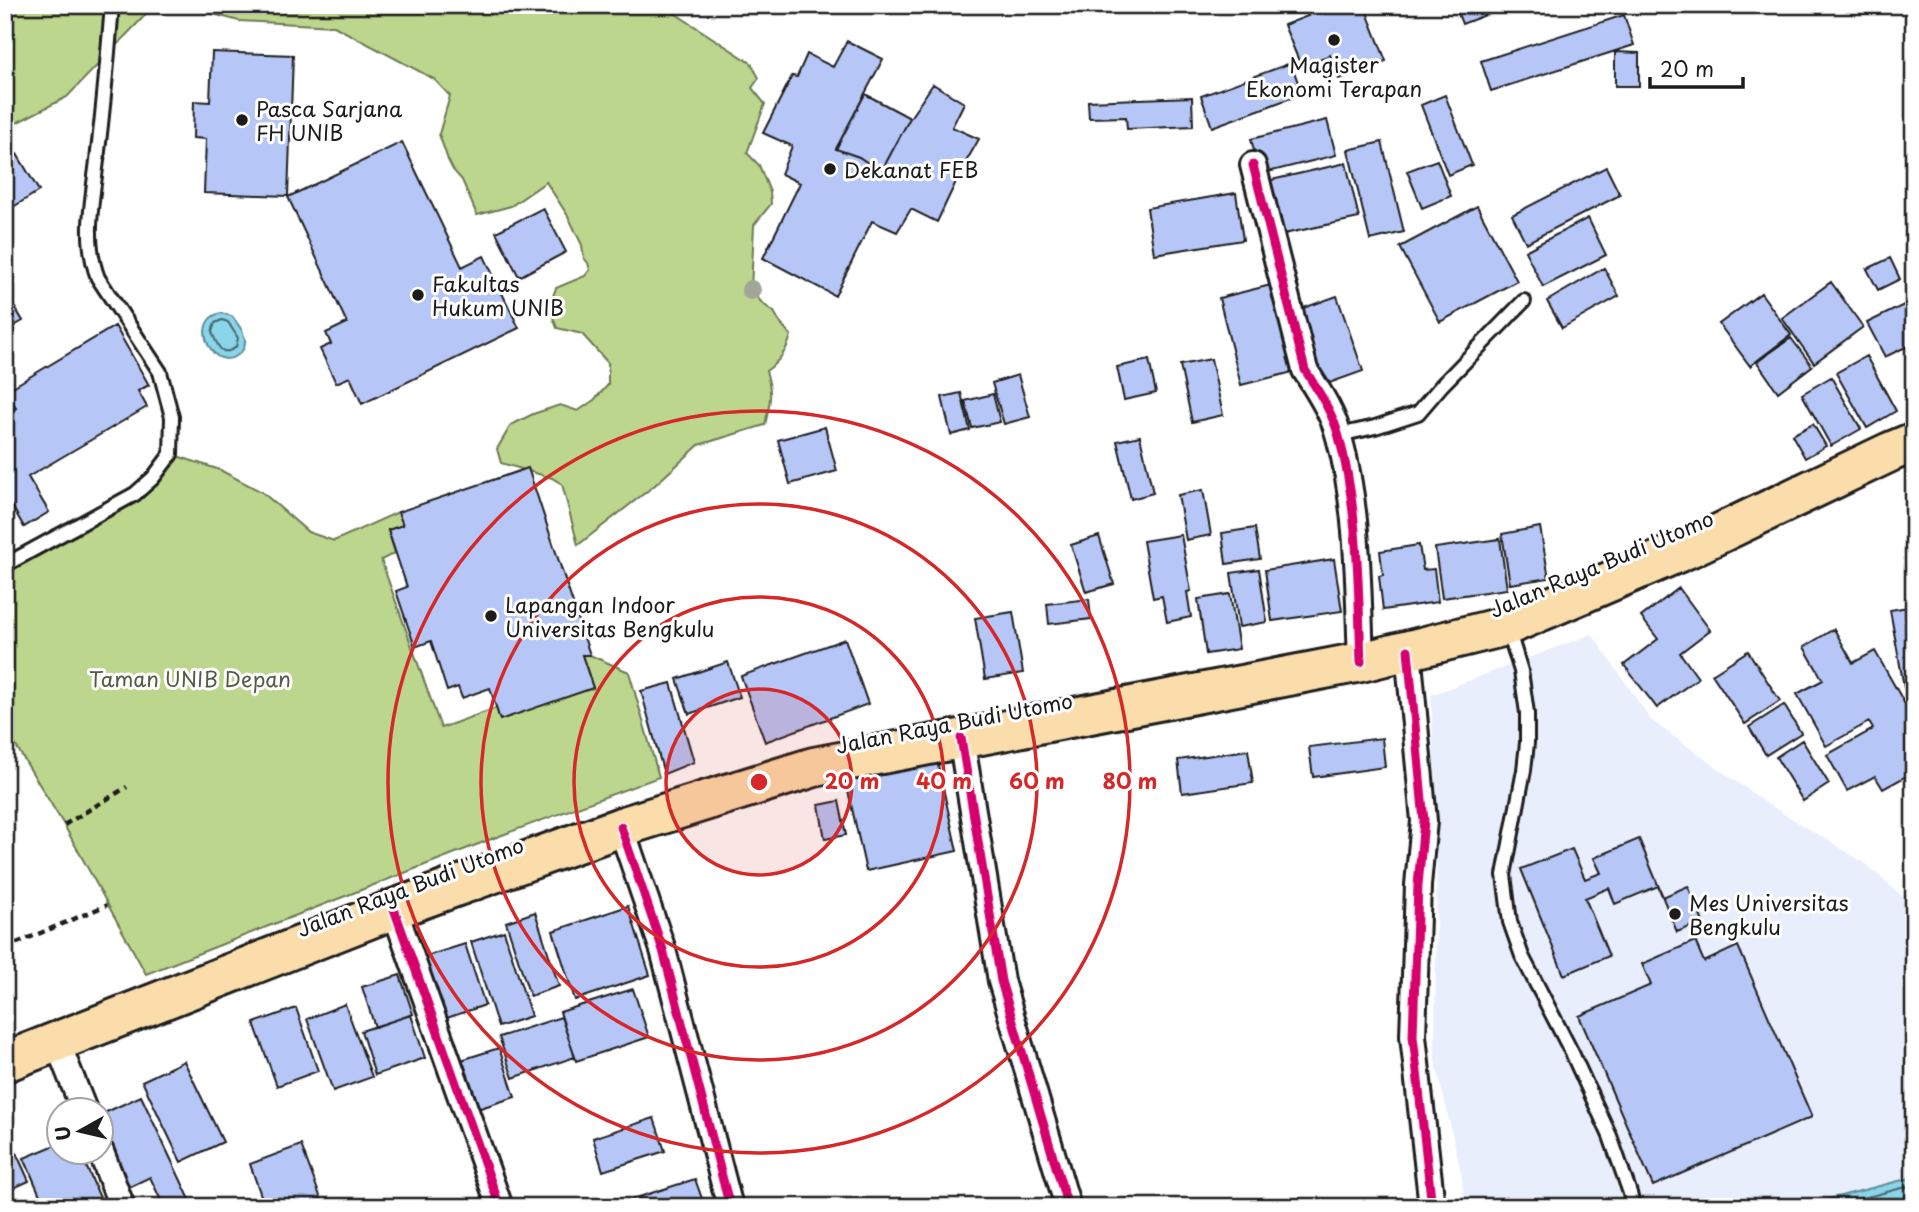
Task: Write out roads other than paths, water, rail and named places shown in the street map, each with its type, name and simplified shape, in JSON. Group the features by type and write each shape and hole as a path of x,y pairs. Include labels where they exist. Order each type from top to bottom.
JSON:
{"highway":[{"name":"Jalan Raya Budi Utomo","path":"5,1062 394,909 621,827 814,767 1362,662 1506,626 1691,547 1914,442"}],"street":[{"path":"1253,165 1305,370 1339,435 1351,500 1362,662"},
{"path":"1408,650 1424,821 1418,885 1413,1036 1432,1207"},
{"path":"961,738 1001,981 1068,1207"},
{"path":"621,827 663,950 730,1207"},
{"path":"394,909 500,1207"},
{"path":"57,1042 78,1096"},
{"path":"106,1166 122,1207"}],"lane":[{"path":"5,565 135,494 153,478 170,454 172,417 160,372 98,278 92,262 89,228 112,5"},
{"path":"1339,435 1418,413 1524,301"},
{"path":"1506,626 1521,671 1527,713 1524,770 1504,875 1510,922 1522,957 1572,1053 1610,1136 1633,1207"}],"water":[{"path":"221,313 232,316 245,337 243,350 227,359 212,351 205,332 209,320"},
{"path":"1914,1177 1914,1207 1810,1207 1829,1199"}],"place":[{"name":"Magister Ekonomi Terapan","path":"1334,40"},
{"name":"Pasca Sarjana FH UNIB","path":"242,120"},
{"name":"Dekanat FEB","path":"830,169"},
{"name":"Fakultas Hukum UNIB","path":"418,295"},
{"name":"Lapangan Indoor Universitas Bengkulu","path":"491,616"},
{"name":"Mes Universitas Bengkulu","path":"1675,914"}],"park label":[{"name":"Taman UNIB Depan","path":"190,678"}]}
